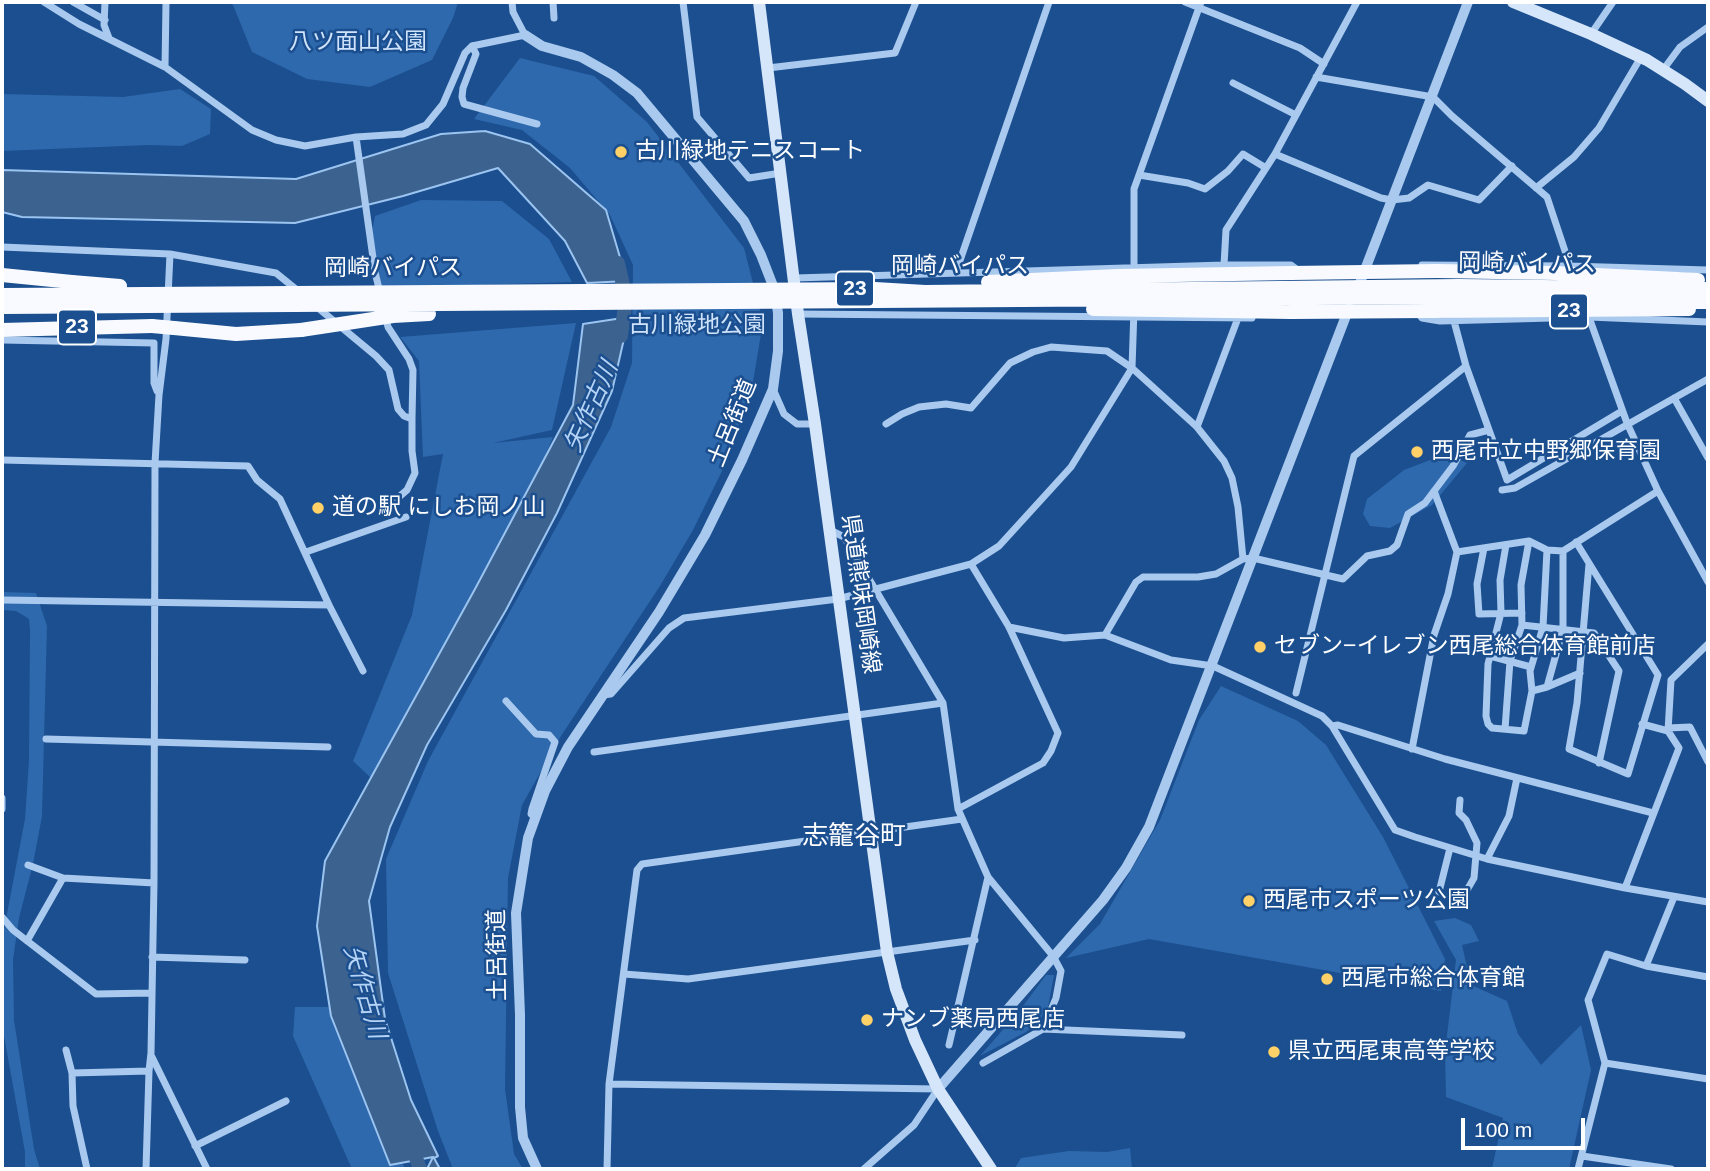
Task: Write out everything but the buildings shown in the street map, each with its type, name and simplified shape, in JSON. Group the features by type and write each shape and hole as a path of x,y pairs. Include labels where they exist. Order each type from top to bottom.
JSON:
{"highway":[{"name":"23","path":"925,292 970,282 1117,276 1364,272 1555,273 1708,281"},
{"name":"23","path":"2,275 176,288 184,293"},
{"name":"岡崎バイパス","path":"2,295 875,289 925,292 1446,286 1708,289"},
{"name":"岡崎バイパス","path":"2,307 1444,298 1708,302"},
{"name":"23","path":"959,302 970,305 1115,311 1708,309"},
{"name":"23","path":"2,330 152,326 236,334 301,330 393,316 545,308 551,304"}],"main road":[{"name":"県道熊味岡崎線","path":"759,2 798,314 887,952 896,989 915,1040 938,1089 991,1169"},
{"path":"1513,2 1641,57 1708,102"}],"street":[{"path":"44,2 165,67 252,130 276,140 305,146 356,137 403,134 426,125 443,104 465,53 472,46 525,35 513,12"},
{"path":"73,2 105,20"},
{"path":"106,2 105,20 109,39"},
{"path":"165,67 166,2"},
{"path":"506,38 513,31 512,2"},
{"path":"553,2 554,18"},
{"path":"683,2 697,117 749,178 782,173"},
{"path":"768,68 895,53 916,2"},
{"path":"956,272 1049,2"},
{"path":"1185,2 1200,4 1300,48 1324,64"},
{"path":"1224,265 1226,230 1275,154 1357,2"},
{"path":"864,1169 914,1125 938,1089 1103,900 1126,868 1149,827 1213,666 1248,559 1364,272 1468,2"},
{"path":"1591,34 1613,2"},
{"path":"601,695 611,694 669,628 684,618 838,599 971,564 999,546 1071,467 1132,368 1135,318 1134,189 1200,4"},
{"path":"1663,70 1680,47 1708,27"},
{"name":"土呂街道","path":"525,35 542,46 581,57 637,93 744,221 775,291 778,313 778,351 773,389 742,460 705,536 659,612 568,747 545,791 528,838 516,913 523,1138 537,1169"},
{"path":"472,46 475,54 463,88 464,104 537,124"},
{"path":"1536,188 1574,157 1599,128 1641,57"},
{"path":"1316,77 1433,97 1547,197 1569,266 1627,423 1658,491 1708,582"},
{"path":"1233,83 1296,115"},
{"path":"356,137 374,272 388,327 413,370 412,451 415,473 407,490 393,498"},
{"path":"1139,175 1188,183 1205,189 1228,172 1243,154 1266,168"},
{"path":"1275,154 1381,198 1392,200 1409,198 1428,185 1479,200 1512,166"},
{"path":"2,247 170,254 276,273 376,356 389,370 398,409 404,416 412,419"},
{"path":"146,1169 154,883 155,463 170,254"},
{"path":"1396,272 1409,267 1435,264 1708,270"},
{"path":"795,278 1224,265 1291,265 1296,273"},
{"path":"1422,311 1422,318 1454,321 1589,317 1708,322"},
{"path":"798,314 1238,318 1305,317 1317,312"},
{"path":"1197,427 1238,318"},
{"path":"1454,321 1466,366 1507,480 1622,411"},
{"path":"2,340 153,343 155,383 159,395"},
{"path":"886,424 919,407 946,404 971,408 1010,363 1033,352 1051,347 1107,351 1132,368 1197,427 1224,461 1232,478 1248,559"},
{"path":"1296,692 1354,456 1466,366"},
{"path":"1502,490 1515,488 1708,379"},
{"path":"773,389 784,414 797,424 815,424"},
{"path":"1674,398 1708,458"},
{"path":"1105,635 1136,582 1143,577 1216,575 1248,559 1343,579 1367,556 1390,551 1397,545 1408,514 1425,503 1453,466 1470,435 1489,430"},
{"path":"2,460 248,466 257,480 280,499 363,671"},
{"path":"1412,749 1434,635 1448,594 1457,552 1434,491"},
{"path":"1457,552 1529,541 1546,550 1563,551 1658,491"},
{"path":"306,552 406,517"},
{"path":"829,530 844,537 943,703 958,809 988,877 1053,956 1061,971 1056,998 1044,1029"},
{"path":"1505,729 1510,661 1522,625 1521,585 1529,541"},
{"path":"1576,542 1657,675 1628,774 1569,749 1580,673 1589,564"},
{"path":"1506,545 1500,580 1501,613 1490,656 1486,716 1492,728 1524,731 1532,691 1531,667 1543,627 1546,550"},
{"path":"1484,548 1477,584 1479,614 1522,613"},
{"path":"1547,687 1563,629 1563,551"},
{"path":"958,809 1042,762 1051,751 1058,733 1009,627 971,564"},
{"path":"2,600 329,605"},
{"path":"1522,625 1594,633 1619,671 1599,762"},
{"path":"1009,627 1064,638 1105,635 1171,660 1213,666 1322,716 1332,726 1395,830 1487,859 1625,888 1708,902"},
{"path":"1625,888 1679,748 1668,729 1671,680 1708,644"},
{"path":"1490,656 1531,667"},
{"path":"1532,691 1580,673"},
{"path":"506,701 536,734 549,735 554,740 532,808 531,814 536,818"},
{"path":"594,752 943,703"},
{"path":"1332,726 1338,724 1412,749 1653,813"},
{"path":"1642,724 1668,729 1690,727 1708,762"},
{"path":"46,739 328,747"},
{"path":"1487,859 1509,816 1517,778"},
{"path":"2,798 2,809"},
{"path":"1460,800 1459,813 1466,820 1477,843 1478,856 1474,878 1467,890"},
{"path":"607,1169 609,1084 637,870 642,864 962,820"},
{"path":"1439,892 1450,848"},
{"path":"28,865 62,878 154,883"},
{"path":"949,1045 988,877"},
{"path":"27,941 62,878"},
{"path":"1646,966 1674,897"},
{"path":"2,917 13,930 96,994 152,993"},
{"path":"624,974 688,978 975,940"},
{"path":"1578,1169 1605,1063 1588,1000 1607,954 1646,966 1708,977"},
{"path":"152,957 245,960"},
{"path":"982,1063 1044,1029 1182,1035"},
{"path":"66,1050 72,1073 73,1106 87,1169"},
{"path":"151,1053 207,1169"},
{"path":"1605,1063 1708,1079"},
{"path":"72,1073 149,1071"},
{"path":"609,1084 938,1089"},
{"path":"195,1146 286,1101"},
{"path":"1582,1156 1671,1169"}],"green space":[{"name":"八ツ面山公園","path":"228,2 458,2 432,60 370,87 307,79 252,52 233,5"},
{"name":"古川緑地公園","path":"520,58 594,76 647,122 744,248 763,322 752,388 722,471 693,530 660,586 561,736 522,805 508,878 505,1089 514,1154 523,1169 453,1169 438,1131 388,973 386,859 428,761 611,427 632,363 633,265 610,215 570,168 522,130 474,119"},
{"path":"180,89 211,109 210,134 182,146 2,151 2,94 123,97"},
{"path":"421,200 502,201 549,239 572,282 381,288 372,231 375,216"},
{"path":"576,323 552,430 493,443 553,437 493,581 372,779 353,761 412,615 443,454 423,457 419,361 400,337"},
{"path":"1446,454 1467,463 1432,505 1390,528 1370,526 1363,514 1367,499 1404,470"},
{"path":"2,592 36,593 47,626 42,816 19,918 13,960 14,1020 34,1149 40,1169 25,1169 25,1152 2,1025 2,940 25,819 29,760 30,631 29,619 16,611 2,610"},
{"path":"1221,686 1298,721 1326,745 1383,837 1445,959 1441,991 1149,939 1066,958 1100,924 1160,820 1199,720"},
{"path":"1455,918 1471,925 1479,941 1462,945 1471,985 1507,1001 1518,1034 1541,1065 1581,1025 1591,1070 1569,1169 1473,1169 1492,1168 1503,1118 1446,1097 1445,1052 1456,960 1434,921"},
{"path":"1046,975 1054,975 1048,1007 1041,1018 1026,1032 980,1056 1020,1010"},
{"path":"295,1007 340,1007 405,1169 352,1169 293,1036"},
{"path":"1130,1148 1132,1169 1015,1168 1021,1158 1069,1151 1107,1152"}],"water":[{"path":"485,131 530,144 606,210 627,281 587,283 565,241 498,168 403,196 295,223 22,217 2,212 2,170 296,179 441,134"},
{"path":"629,317 612,391 557,513 506,610 427,745 390,827 369,901 385,1019 411,1100 438,1156 434,1158 440,1169 427,1169 433,1157 390,1165 331,1016 317,926 325,861 573,405 583,324"}],"waterway":[{"name":"矢作古川","path":"618,263 626,298 621,336"},
{"name":"矢作古川","path":"411,1144 420,1169"}],"place":[{"name":"古川緑地テニスコート","path":"621,152"},
{"name":"西尾市立中野郷保育園","path":"1417,452"},
{"name":"道の駅 にしお岡ノ山","path":"318,508"},
{"name":"セブン−イレブン西尾総合体育館前店","path":"1260,647"},
{"name":"西尾市スポーツ公園","path":"1249,901"},
{"name":"西尾市総合体育館","path":"1327,979"},
{"name":"ナンブ薬局西尾店","path":"867,1020"},
{"name":"県立西尾東高等学校","path":"1274,1052"}],"district":[{"name":"志籠谷町","path":"854,837"}]}
